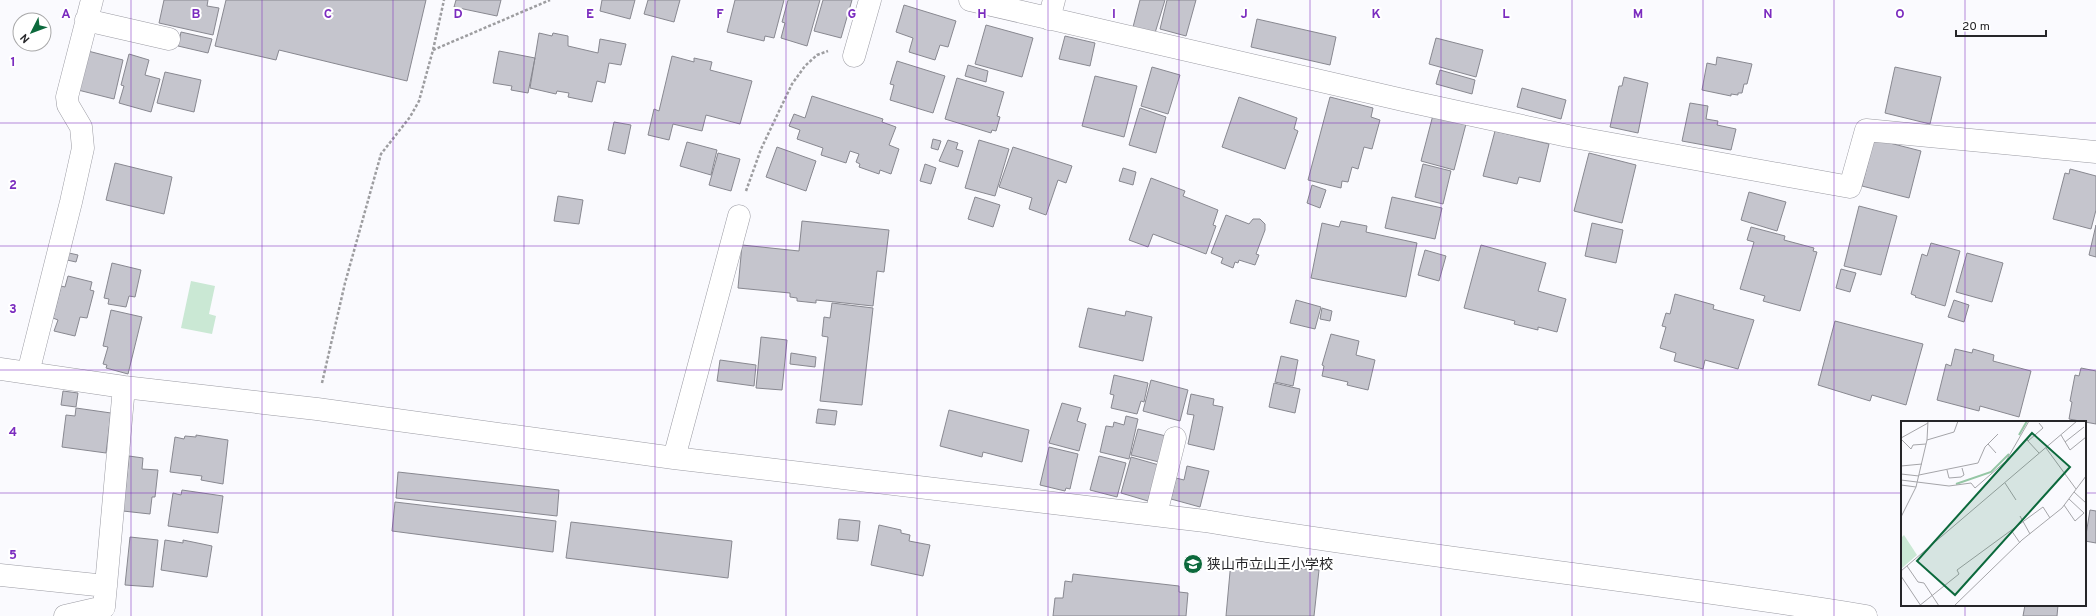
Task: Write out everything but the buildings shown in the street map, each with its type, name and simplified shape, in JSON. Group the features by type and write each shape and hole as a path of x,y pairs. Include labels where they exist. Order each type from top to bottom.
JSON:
{"street":[{"path":"854,56 870,0"},
{"path":"970,0 1051,10 1395,99 1568,136 1850,187 1866,130 2096,152"},
{"path":"28,373 83,148 81,127 68,105 67,97 89,10 169,39"},
{"path":"674,458 739,216"},
{"path":"0,369 124,387 317,408 674,458 1156,514 1573,575 1751,597 1866,616"},
{"path":"65,616 104,607 124,387"},
{"path":"1156,514 1175,438"},
{"path":"0,576 106,586"}],"path":[{"path":"317,408 345,283 381,154 410,117 419,101 433,50 444,0"},
{"path":"433,50 550,0"},
{"path":"739,216 748,182 761,149 792,84 805,66 817,55 827,51 854,56"}],"green space":[{"path":"191,281 215,286 209,314 216,316 212,334 181,328"}],"place":[{"name":"狭山市立山王小学校","path":"1193,564"}]}
